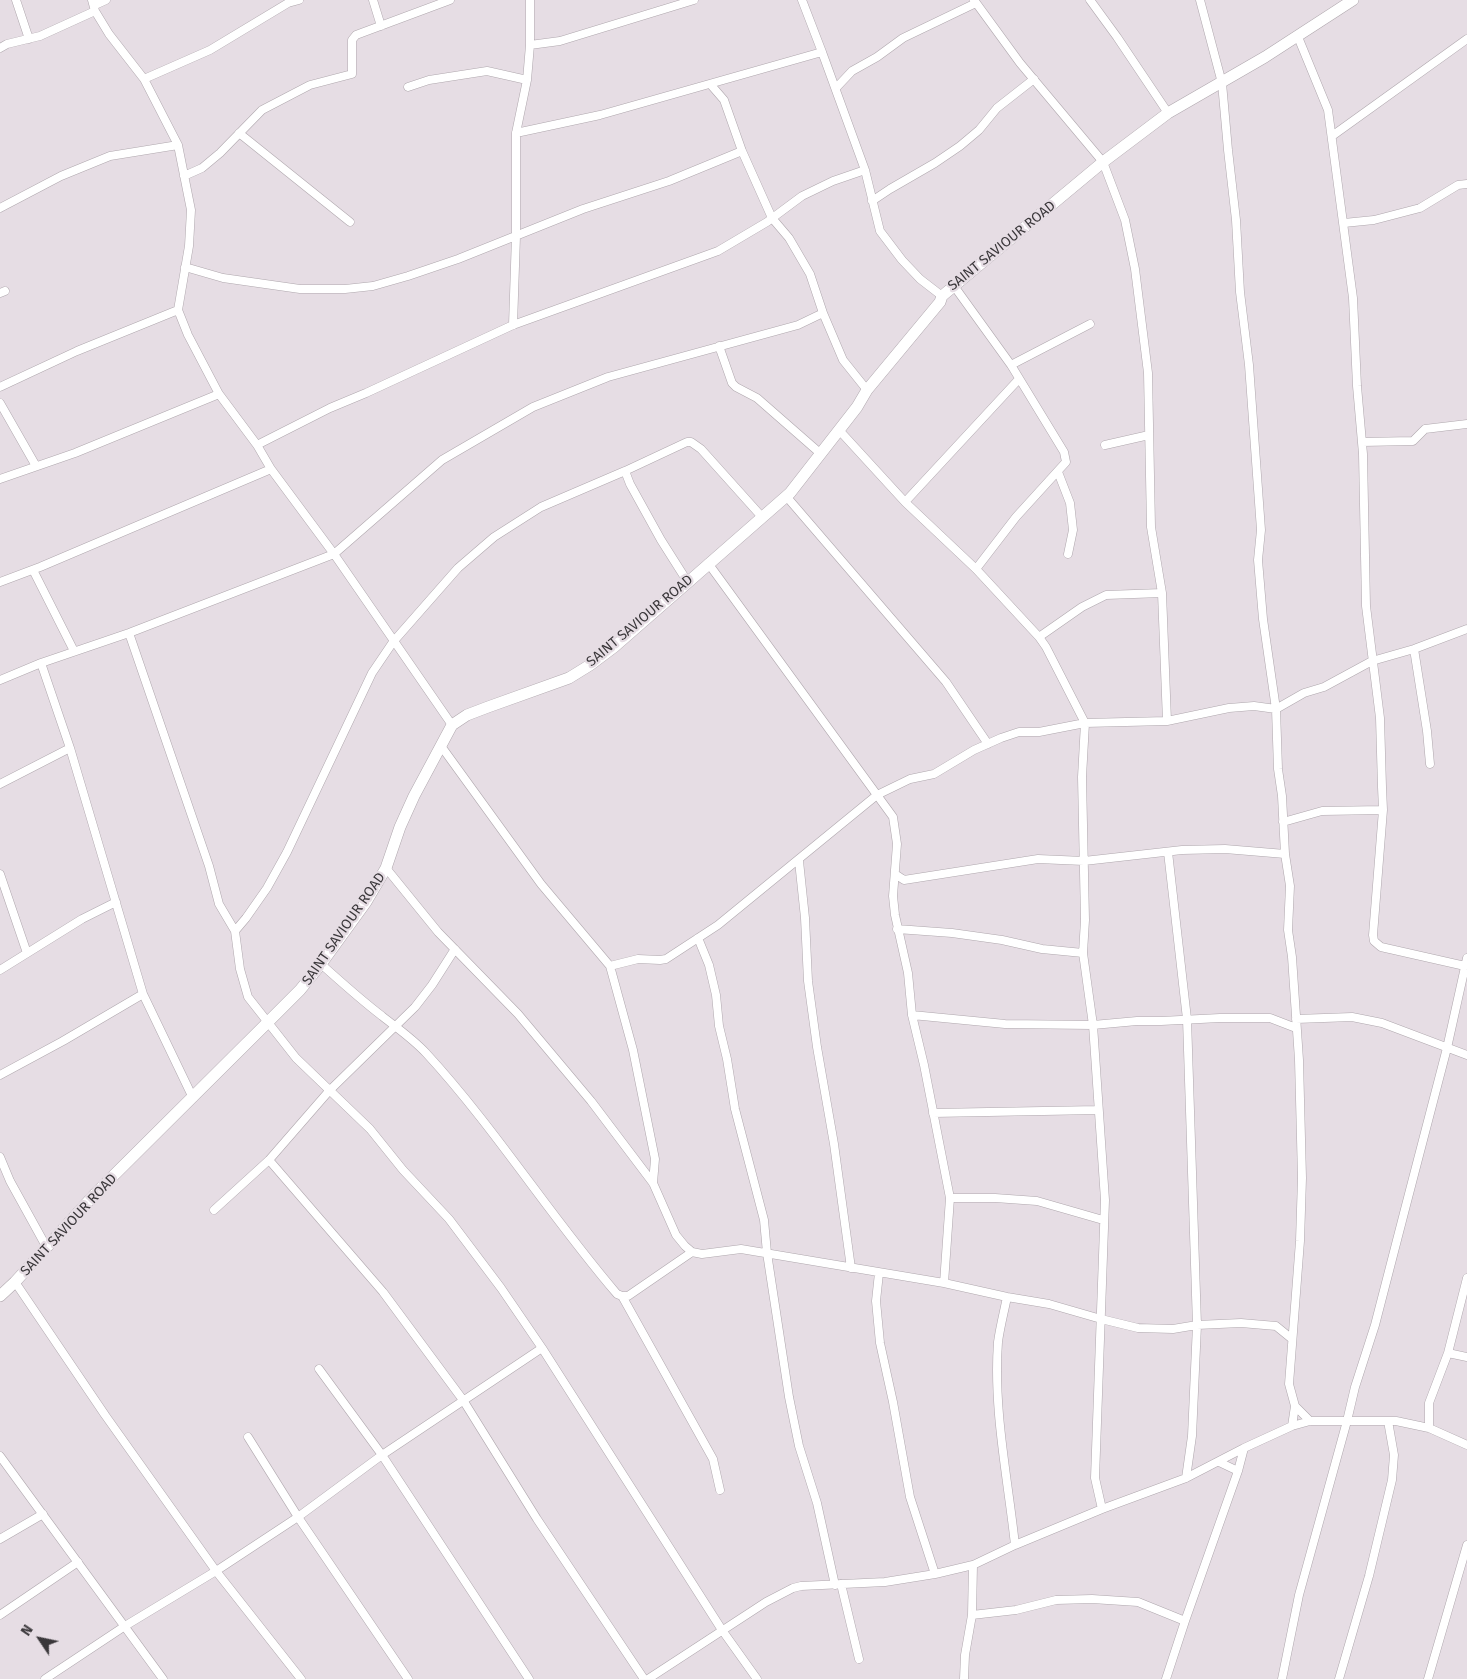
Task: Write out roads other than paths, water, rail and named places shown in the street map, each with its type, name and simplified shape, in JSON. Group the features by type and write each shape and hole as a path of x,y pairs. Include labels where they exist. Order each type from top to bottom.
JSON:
{"street":[{"path":"16,0 29,38"},
{"path":"0,48 7,44 40,36 106,0"},
{"path":"144,79 210,50 288,3 299,0"},
{"path":"373,0 381,26"},
{"path":"184,176 202,168 262,110 310,85 352,74 352,40 356,35 450,0"},
{"path":"513,325 516,236 516,133 527,80 530,45 530,0"},
{"path":"530,45 560,41 694,0"},
{"path":"802,0 865,170 880,231 896,253 920,279 942,296"},
{"path":"1090,0 1168,112"},
{"path":"1200,0 1222,83 1236,220 1240,292 1251,384 1261,530 1258,560 1263,619 1276,709 1278,769 1285,854 1290,886 1288,930 1292,957 1299,1060 1302,1178 1300,1241 1289,1384 1295,1406 1292,1426"},
{"name":"SAINT SAVIOUR ROAD","path":"0,1296 47,1248 94,1195 300,990 321,964 366,902 386,868 400,828 452,725 467,715 569,678 614,647 786,496 857,407 866,390 940,302 942,296 1103,162 1168,112 1222,83 1298,37 1353,0"},
{"path":"836,88 852,71 903,38 975,2 1034,79 1103,162 1125,220 1136,269 1148,373 1151,527 1162,593 1167,721"},
{"path":"94,5 109,34 144,79 178,145 191,210 189,246 178,310 188,335 219,394 334,554 452,725"},
{"path":"1282,1679 1299,1595 1355,1386 1375,1325 1447,1048 1466,962 1390,950 1381,947 1374,940 1373,923 1382,810 1380,718 1366,606 1362,442 1354,298 1328,110 1298,37"},
{"path":"1332,136 1467,39"},
{"path":"516,133 600,115 822,52"},
{"path":"408,87 429,80 487,71 527,80"},
{"path":"872,201 960,146 980,130 997,108 1034,79"},
{"path":"711,85 724,100 742,151 772,218 789,238 810,274 823,313 843,360 866,390"},
{"path":"239,133 350,222"},
{"path":"0,208 61,176 110,156 178,145"},
{"path":"185,267 232,280 300,289 345,289 374,286 408,276 583,209 669,181 742,151"},
{"path":"257,445 330,408 366,394 513,325 718,251 772,218 802,196 833,181 865,170"},
{"path":"1344,223 1374,220 1420,208 1458,185 1467,184"},
{"path":"954,286 1011,365 1064,452 1066,462 1016,517 976,569"},
{"path":"0,387 77,352 178,310"},
{"path":"0,680 41,663 129,633 334,554 442,460 533,407 608,377 798,325 823,313"},
{"path":"1011,365 1090,324"},
{"path":"720,346 732,383 757,398 821,454"},
{"path":"905,502 1018,379"},
{"path":"0,479 74,453 219,394"},
{"path":"0,403 36,466"},
{"path":"1362,442 1413,441 1425,429 1467,424"},
{"path":"839,430 905,502 976,569 1039,637 1046,646 1084,722 1082,777 1085,920 1083,954 1093,1025 1105,1200 1095,1478 1102,1509"},
{"path":"1105,445 1149,435"},
{"path":"235,930 267,888 287,852 372,673 394,642 458,568 494,537 541,507 625,472 687,442 691,442 701,449 762,517"},
{"path":"0,582 272,468"},
{"path":"625,472 661,540 688,581"},
{"path":"1058,472 1070,503 1073,530 1068,554"},
{"path":"786,496 946,682 988,744"},
{"path":"708,563 893,817 897,844 893,896 897,929 908,973 912,1015 950,1198 944,1283"},
{"path":"32,570 74,652"},
{"path":"1039,637 1082,607 1106,595 1162,593"},
{"path":"610,966 638,958 666,959 718,925 799,861 877,795 910,779 934,774 988,744 1019,732 1038,732 1084,722 1167,721 1229,708 1254,706 1276,709 1304,692 1324,687 1372,661 1414,649 1467,630"},
{"path":"129,633 209,866 220,904 235,930 240,969 248,997 296,1058 370,1129 403,1170 449,1219 501,1288 542,1348 722,1630 757,1679"},
{"path":"1414,649 1427,731 1430,764"},
{"path":"41,663 70,748 144,994 193,1098"},
{"path":"441,746 542,884 610,966 633,1050 656,1159 653,1182"},
{"path":"0,784 70,748"},
{"path":"1283,822 1322,811 1382,810"},
{"path":"895,874 904,880 1038,859 1084,861 1168,852 1225,849 1285,854"},
{"path":"1168,852 1187,1019 1197,1325 1192,1436 1186,1478"},
{"path":"799,861 805,918 808,981 817,1047 834,1144 851,1268"},
{"path":"386,868 438,932 518,1014 579,1086 653,1182 676,1235 692,1252 702,1254 741,1250 767,1253 944,1283 1049,1304 1138,1328 1173,1330 1197,1325 1241,1323 1276,1326 1292,1339"},
{"path":"0,874 27,954"},
{"path":"0,970 82,919 116,902"},
{"path":"897,929 952,933 1002,940 1042,949 1083,954"},
{"path":"698,938 709,965 716,995 719,1026 727,1059 735,1109 764,1220 788,1397 799,1446 859,1659"},
{"path":"214,1210 269,1160 329,1091 415,1008 455,949"},
{"path":"321,964 425,1052 449,1079 617,1294 628,1296 692,1252"},
{"path":"0,1075 144,994"},
{"path":"912,1015 1005,1024 1093,1025 1187,1019 1270,1018 1296,1028"},
{"path":"1296,1019 1352,1017 1382,1023 1467,1055"},
{"path":"933,1113 1098,1110"},
{"path":"0,1157 10,1181 47,1248"},
{"path":"269,1160 383,1292 462,1400 537,1519 644,1679"},
{"path":"950,1198 995,1198 1037,1201 1104,1220"},
{"path":"879,1273 876,1301 880,1343 910,1497 934,1574"},
{"path":"1429,1428 1429,1403 1448,1353 1467,1278"},
{"path":"15,1282 105,1415 216,1571 297,1678"},
{"path":"622,1296 713,1459 720,1490"},
{"path":"1007,1297 998,1342 998,1389 1002,1441 1015,1545"},
{"path":"45,1679 298,1517 382,1455 542,1348"},
{"path":"1448,1353 1467,1357"},
{"path":"319,1369 382,1455 529,1679"},
{"path":"1295,1406 1310,1421"},
{"path":"648,1679 766,1602 793,1588 885,1582 973,1565 1015,1545 1102,1509 1186,1478 1292,1426 1310,1421 1396,1421 1429,1428 1467,1445"},
{"path":"1339,1679 1369,1576 1392,1480 1394,1455 1388,1421"},
{"path":"248,1436 298,1517 408,1679"},
{"path":"1166,1679 1238,1471 1244,1448"},
{"path":"0,1456 163,1679"},
{"path":"1219,1462 1238,1471"},
{"path":"0,1539 43,1514"},
{"path":"1428,1679 1467,1545"},
{"path":"0,1615 78,1562"},
{"path":"964,1679 965,1655 972,1615 973,1565"},
{"path":"972,1615 1016,1610 1056,1600 1092,1599 1138,1602 1185,1621"}]}
